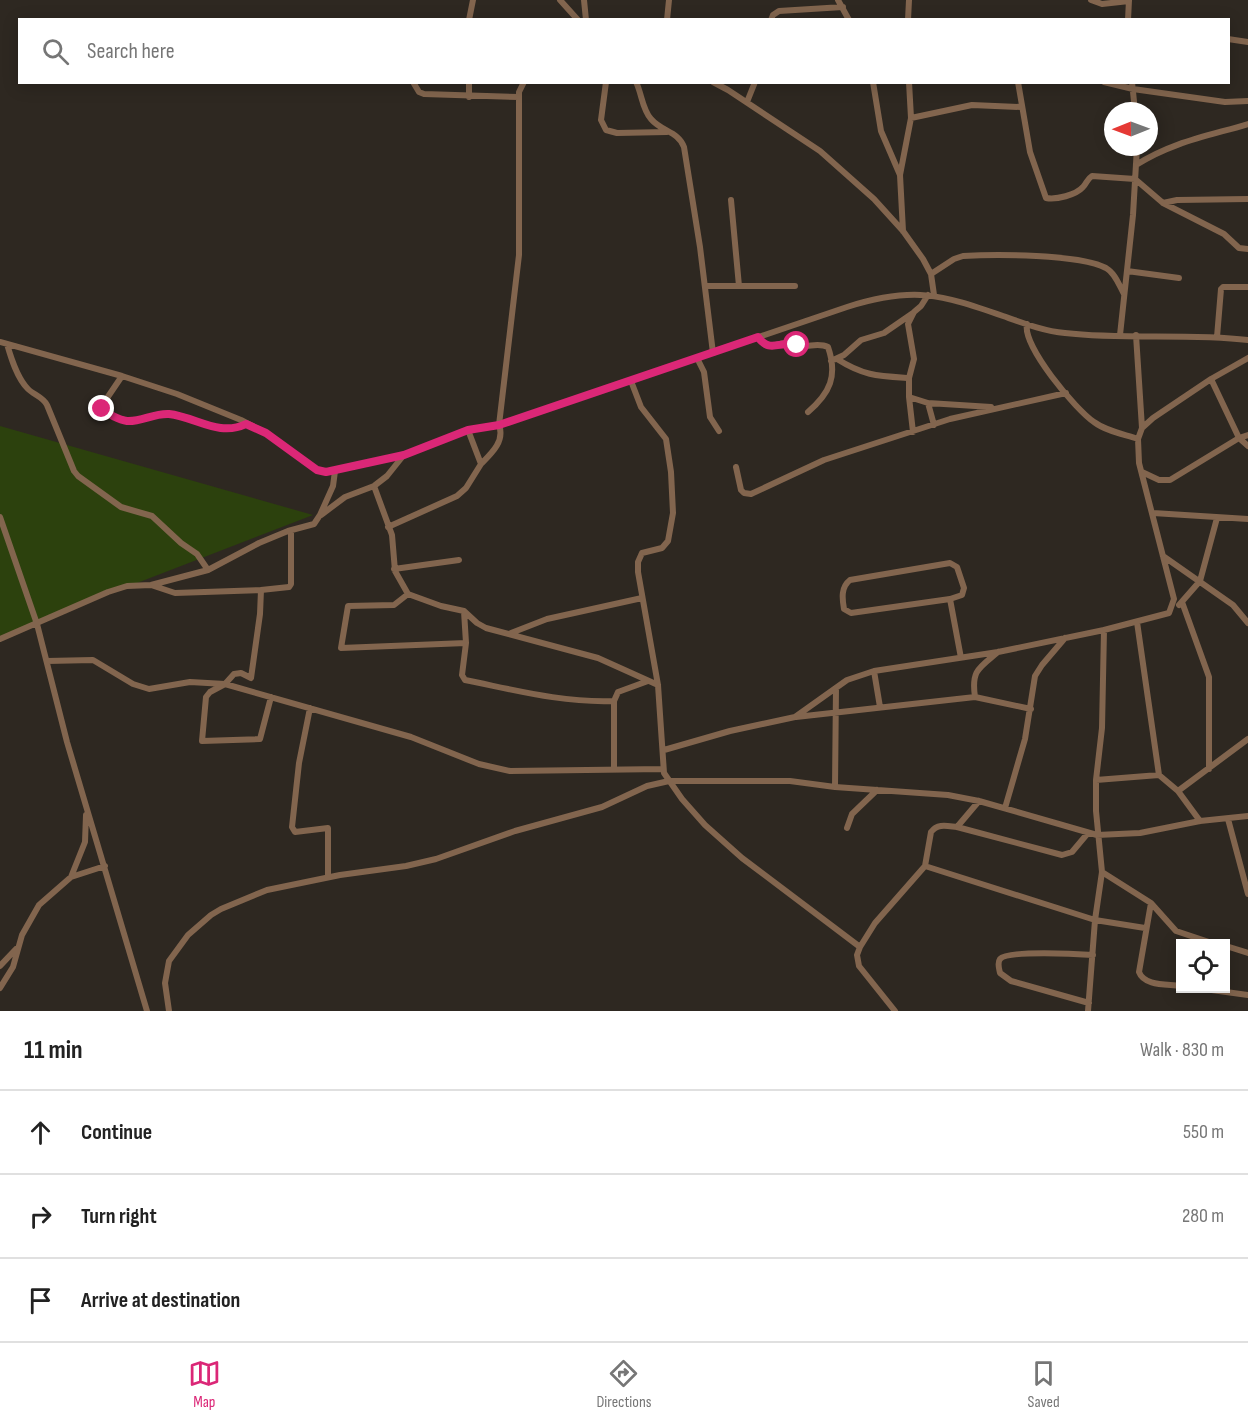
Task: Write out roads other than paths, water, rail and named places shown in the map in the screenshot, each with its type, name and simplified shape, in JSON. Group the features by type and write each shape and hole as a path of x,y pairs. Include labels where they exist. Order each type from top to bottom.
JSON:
{"street":[{"path":"469,18 473,0"},
{"path":"561,0 576,18"},
{"path":"584,0 586,18"},
{"path":"667,18 669,0"},
{"path":"838,0 848,18"},
{"path":"908,18 909,0"},
{"path":"1091,0 1102,4 1130,0 1128,18"},
{"path":"772,18 779,11 843,7"},
{"path":"1230,39 1248,42"},
{"path":"414,84 421,94 519,97"},
{"path":"469,84 469,97"},
{"path":"388,526 460,494 500,441 499,425 519,255 519,97 523,84"},
{"path":"606,84 601,120 606,130 617,133 671,132"},
{"path":"637,84 647,115 653,122 679,136 684,147 713,352"},
{"path":"716,84 829,158 874,199 903,231 931,274 931,295 921,306 884,333 861,340 834,360"},
{"path":"747,102 754,84"},
{"path":"873,84 881,131 900,175"},
{"path":"903,231 900,175 911,118 910,84"},
{"path":"1018,84 1030,152 1046,198 1076,192 1085,186 1092,176 1135,179 1163,203 1217,231 1239,248 1248,249"},
{"path":"1134,102 1132,86 1232,103 1248,101"},
{"path":"911,118 972,105 1021,107"},
{"path":"1136,165 1160,150 1248,124"},
{"path":"1120,335 1136,156"},
{"path":"1163,203 1176,200 1248,199"},
{"path":"731,200 739,286"},
{"path":"931,274 963,256 1061,258 1106,268 1114,276 1124,294"},
{"path":"1126,271 1179,278"},
{"path":"705,286 795,286"},
{"path":"1217,337 1221,288 1248,287"},
{"path":"3,343 122,376 177,394 241,420 266,433 317,470 335,471 404,455 468,430 499,425 874,298 904,294 931,295 1065,333 1217,337 1248,340"},
{"path":"913,432 909,378 914,359 908,324 914,312"},
{"path":"1027,324 1028,337 1038,357 1066,393 1096,424 1138,439"},
{"path":"1136,335 1142,428 1138,439 1138,456 1174,594 1174,603 1169,613"},
{"path":"758,337 762,344 769,346 788,343 806,346 825,345 829,350 834,360 831,385 821,400 808,412"},
{"path":"3,343 27,388 46,401 78,476 121,507 155,518 181,543 197,554 208,570"},
{"path":"1142,428 1211,379 1248,357"},
{"path":"698,358 704,372 710,417 719,431"},
{"path":"834,360 862,373 909,378"},
{"path":"122,376 101,407 125,421 166,414 223,428 237,428 246,424"},
{"path":"1211,379 1239,438 1248,446"},
{"path":"631,381 641,407 666,439 672,472 671,529 666,546 639,556 638,572 658,685 664,750 663,769 669,781 705,825 742,858 860,948"},
{"path":"736,467 741,490 751,494 824,460 998,407 1066,393"},
{"path":"909,397 928,403 998,407"},
{"path":"928,403 934,425"},
{"path":"468,430 481,464"},
{"path":"1142,472 1159,480 1170,480 1239,438 1248,435"},
{"path":"0,639 119,588 151,585 208,570 253,546 291,530 309,526 345,497 374,486 387,476 404,455"},
{"path":"320,515 333,486 335,471"},
{"path":"374,486 392,539 394,569 408,594 441,606 464,611 481,626 598,658 658,685"},
{"path":"1153,513 1248,519"},
{"path":"0,517 37,624 67,742 147,1011"},
{"path":"795,717 847,680 874,671 998,652 1104,630 1169,613 1200,581 1217,518"},
{"path":"151,585 175,593 289,587 291,584 291,530"},
{"path":"1163,556 1233,605 1248,623"},
{"path":"394,569 459,560"},
{"path":"950,563 957,567 964,588 962,596 950,599 851,613 844,609 843,591 849,580 950,563"},
{"path":"250,692 261,590"},
{"path":"408,594 394,605 348,606 341,648 466,642"},
{"path":"511,633 547,618 642,598"},
{"path":"950,599 961,658"},
{"path":"1182,602 1209,677 1209,769"},
{"path":"464,611 466,642 462,675 465,680 556,699 614,701"},
{"path":"1137,622 1159,775"},
{"path":"1088,1011 1095,920 1102,872 1097,835 1096,780 1102,728 1104,630"},
{"path":"1005,808 1025,740 1035,676 1066,637"},
{"path":"975,696 973,678 976,671 998,652"},
{"path":"47,661 93,660 133,684 149,689 190,682 225,684 417,738 495,769 580,771 614,768 663,769"},
{"path":"874,671 880,707"},
{"path":"250,678 241,673 234,674 225,684 210,692 206,697 202,741 260,739 271,697"},
{"path":"614,768 614,701 618,692 649,681"},
{"path":"835,787 836,688"},
{"path":"664,750 729,730 795,717 975,696 1031,709"},
{"path":"310,708 300,755 292,827 295,831 328,828 328,878"},
{"path":"1178,790 1248,739"},
{"path":"1096,780 1159,775 1178,790 1200,821"},
{"path":"169,1011 165,982 169,961 188,935 216,911 261,892 436,859 515,831 602,807 647,786 669,781 790,781 835,787 914,791 980,801 1097,835 1148,832 1200,821 1248,816"},
{"path":"847,828 852,814 877,790"},
{"path":"957,827 980,801"},
{"path":"71,877 87,828 85,803"},
{"path":"1228,819 1248,894"},
{"path":"895,1011 859,966 857,955 875,922 925,866 932,832 939,826 957,827 1062,855 1072,852 1088,833"},
{"path":"925,866 1095,920 1145,928"},
{"path":"0,988 13,967 17,948 29,919 39,905 71,877 105,867"},
{"path":"1102,872 1151,903 1176,931 1200,939"},
{"path":"1151,903 1139,972 1141,978 1146,981 1176,985"},
{"path":"1230,947 1248,952"},
{"path":"0,966 17,948"},
{"path":"1089,1003 1011,981 999,973 998,966 999,960 1003,957 1018,955 1056,953 1094,955"},
{"path":"1229,993 1248,996"}]}
